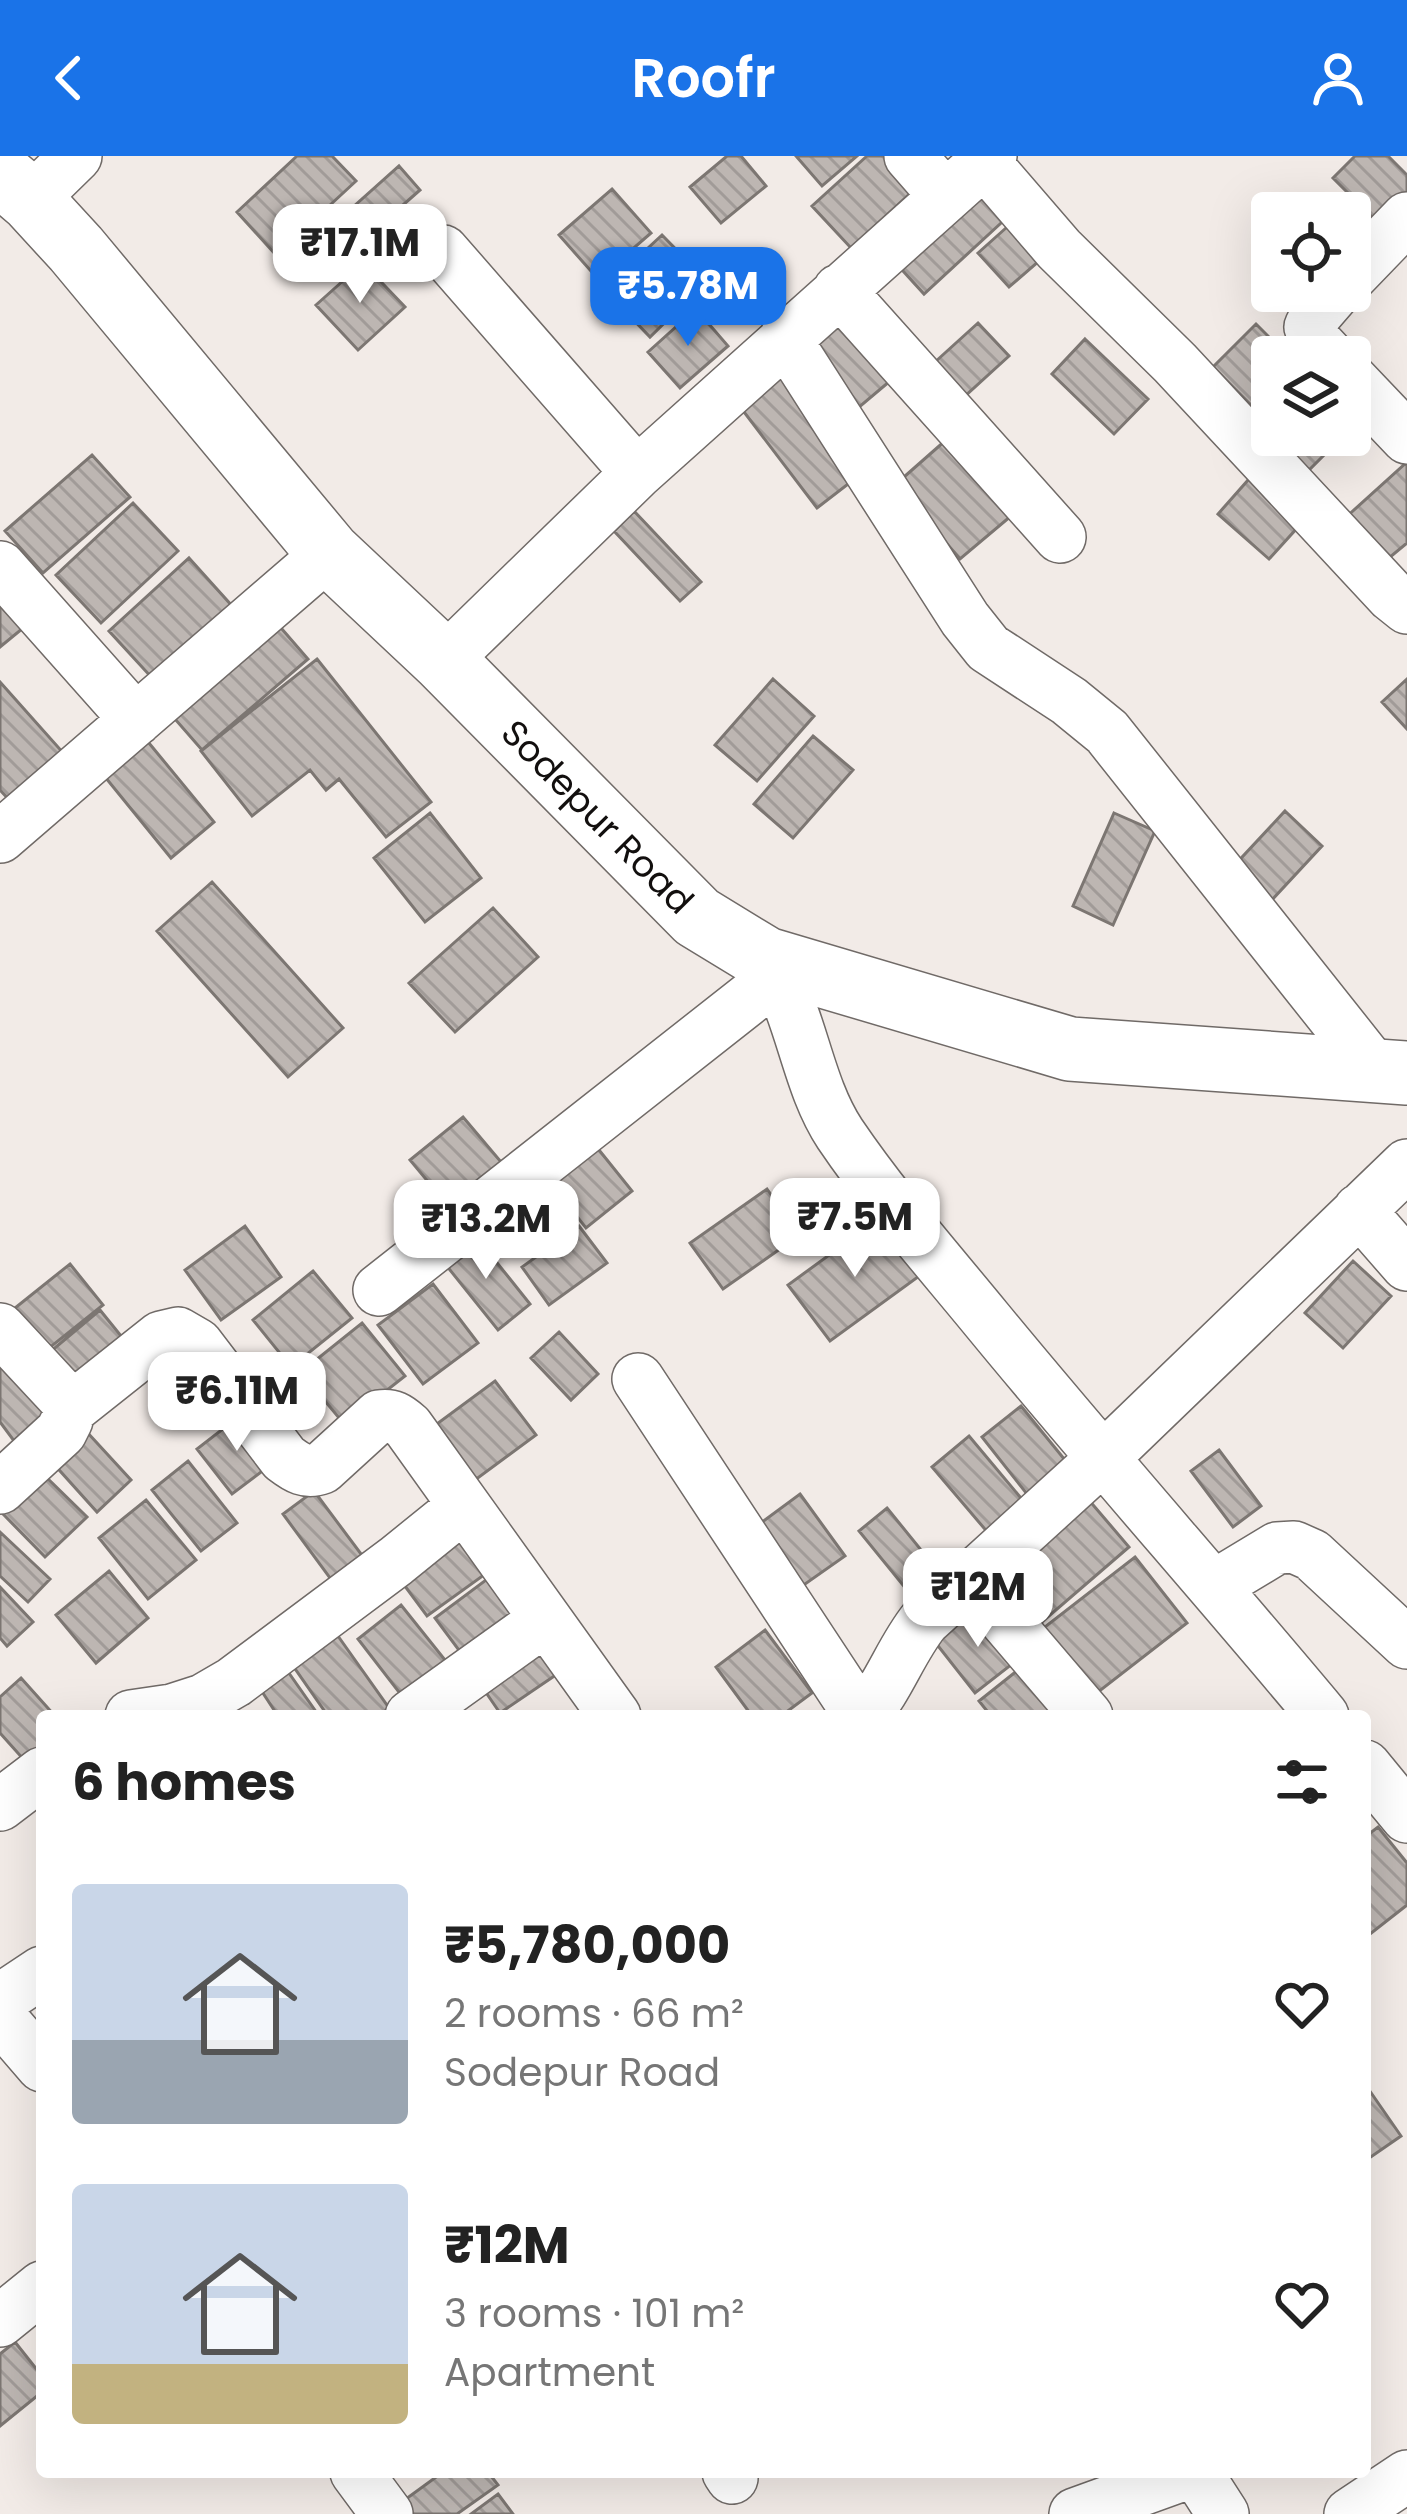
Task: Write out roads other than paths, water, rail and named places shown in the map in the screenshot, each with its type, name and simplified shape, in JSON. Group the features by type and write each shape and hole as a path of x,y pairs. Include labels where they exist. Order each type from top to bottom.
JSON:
{"main road":[{"name":"Sodepur Road","path":"15,187 76,249 329,554 444,661 697,917 772,968 1070,1049 1392,1072"}],"street":[{"path":"15,187 76,156"},
{"path":"910,156 945,196"},
{"path":"444,661 637,472 987,159 1059,249 1175,363 1407,608"},
{"path":"1371,255 1407,218"},
{"path":"443,251 637,472"},
{"path":"839,290 1060,537"},
{"path":"785,338 965,620 988,648 1107,732 1392,1072"},
{"path":"1371,400 1407,438"},
{"path":"0,837 329,554"},
{"path":"0,567 136,720"},
{"path":"379,1290 772,968 812,1077 838,1130 891,1202 1102,1459 1318,1710"},
{"path":"873,1710 924,1621 1102,1459 1407,1166"},
{"path":"1359,1210 1407,1264"},
{"path":"0,1329 65,1399 68,1410 61,1432 0,1488"},
{"path":"68,1410 161,1337 178,1333 197,1344 284,1458 297,1468 311,1472 322,1468 379,1416 388,1414 408,1427 611,1710"},
{"path":"638,1379 871,1710"},
{"path":"172,1710 234,1682 464,1506"},
{"path":"1214,1586 1277,1549 1294,1547 1312,1555 1407,1643"},
{"path":"970,1580 1082,1710"},
{"path":"419,1710 545,1620"},
{"path":"1371,1777 1407,1817"},
{"path":"0,1805 36,1778"},
{"path":"0,2000 36,1976"},
{"path":"0,2017 36,2059"},
{"path":"0,2321 36,2292"},
{"path":"1350,2514 1407,2476"},
{"path":"360,2478 387,2514"},
{"path":"1075,2514 1177,2478"},
{"path":"1198,2478 1223,2514"}]}
